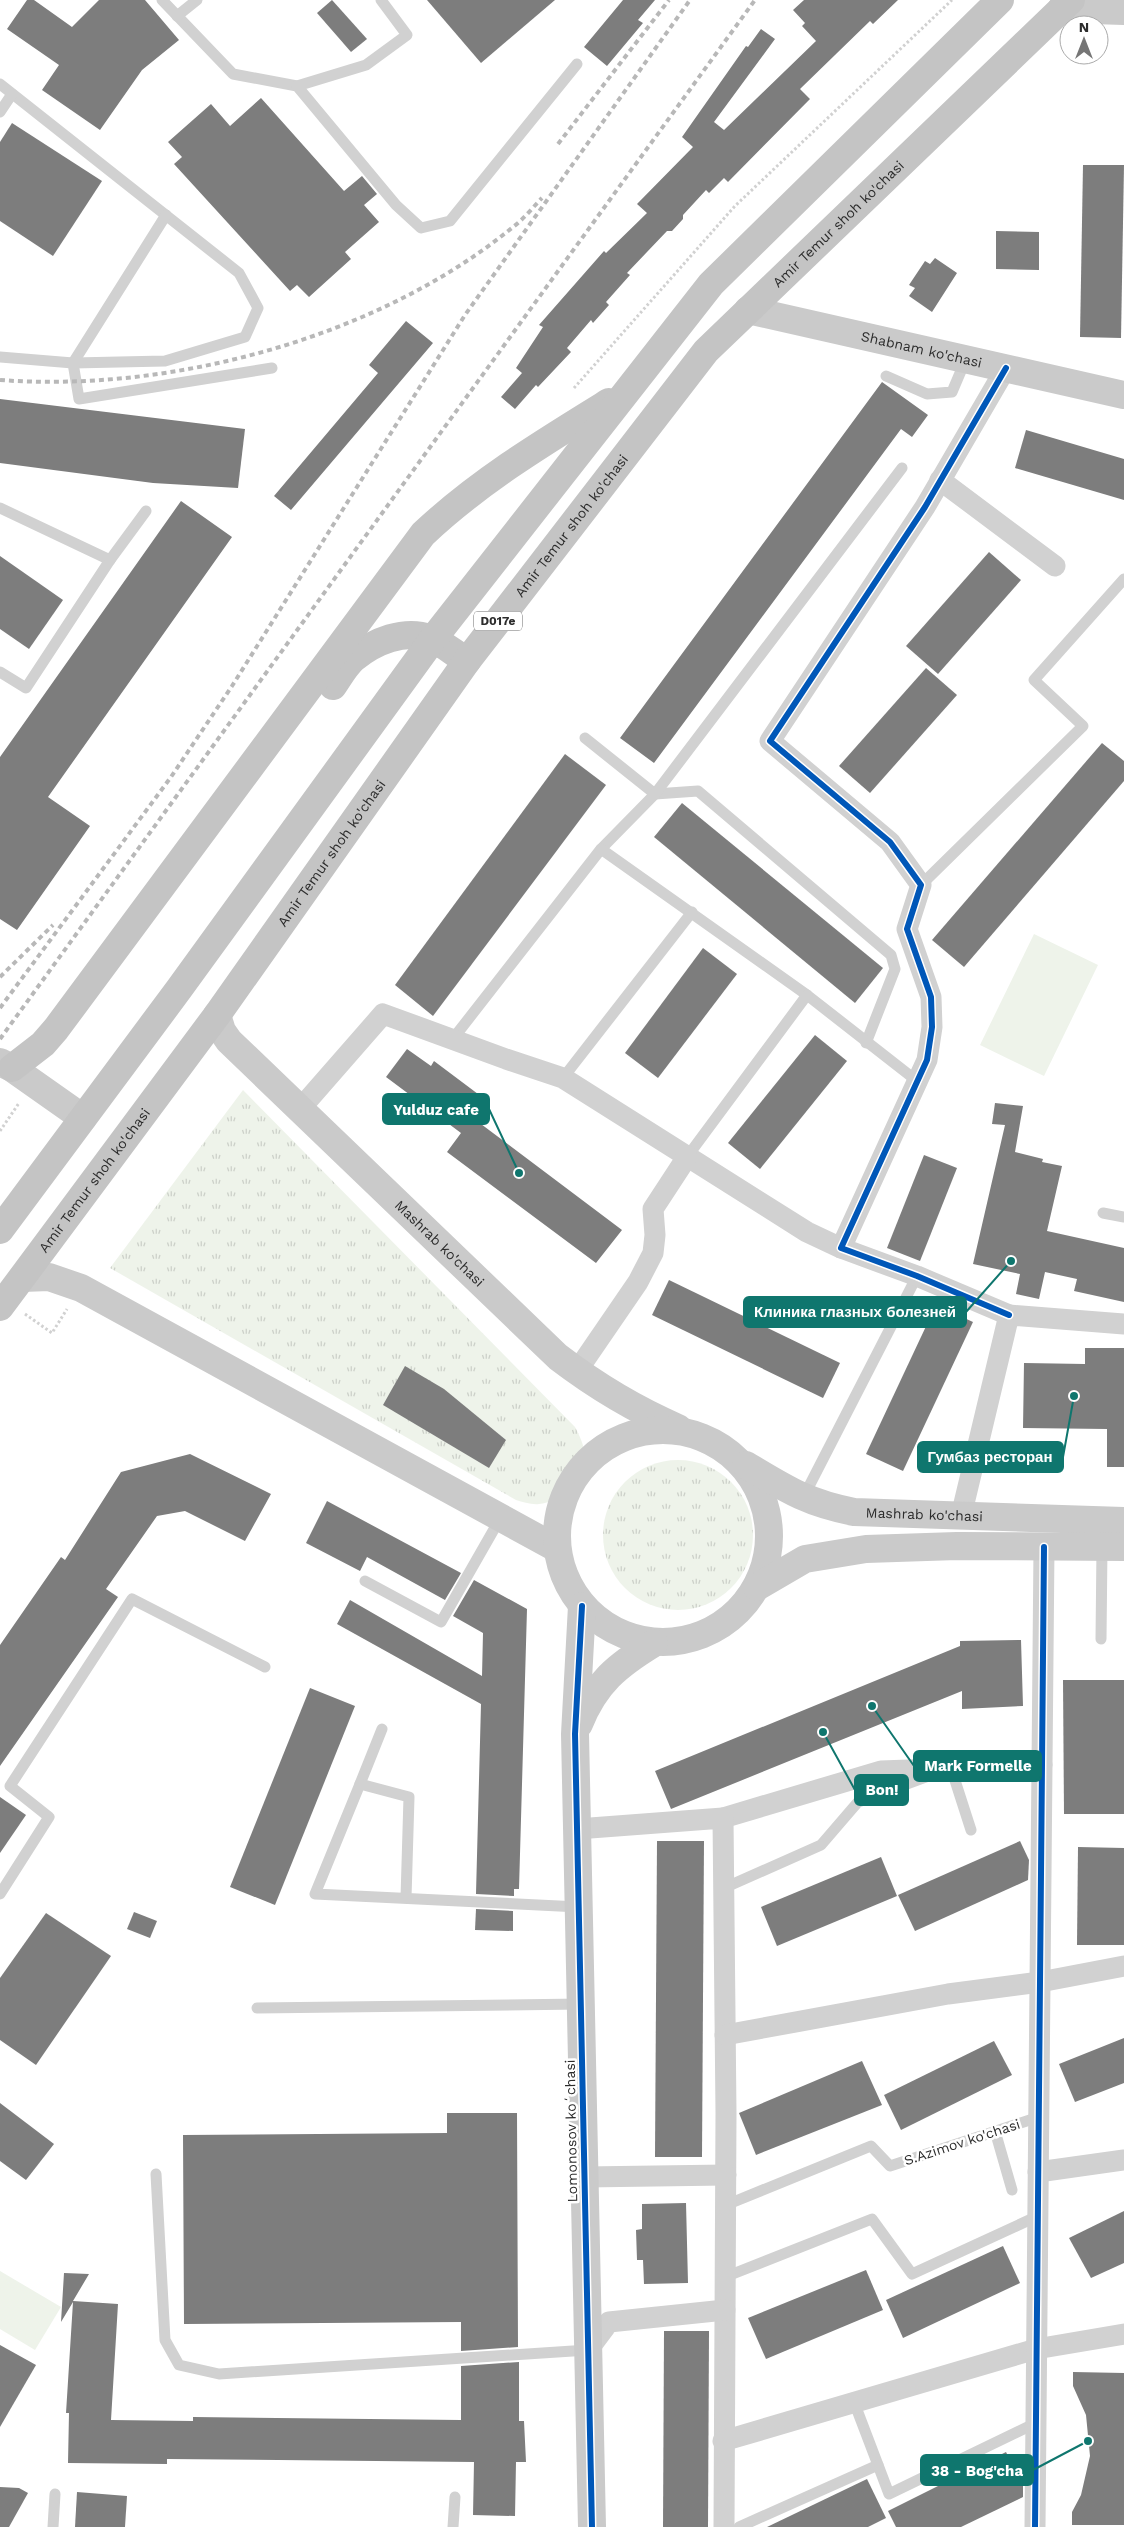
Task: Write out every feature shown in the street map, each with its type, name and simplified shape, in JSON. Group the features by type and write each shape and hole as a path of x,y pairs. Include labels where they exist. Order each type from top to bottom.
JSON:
{"main road":[{"name":"D017e","path":"0,1230 433,639 711,284 1000,0"},
{"path":"1066,5 1124,11"},
{"name":"Amir Temur shoh ko'chasi","path":"3,1304 217,1015 467,661 706,351 1066,5"},
{"name":"Shabnam ko'chasi","path":"748,310 1124,395"},
{"path":"15,1071 56,1029 422,534 448,510 484,483 546,441 624,393"},
{"path":"15,1071 43,1062 59,1052 353,659 379,641 400,635 422,636 433,639 467,661"},
{"name":"Mashrab ko'chasi","path":"217,1015 222,1031 229,1041 527,1328 577,1371 637,1410 716,1444 736,1459 803,1498 825,1506 854,1512 1124,1521"},
{"path":"15,1071 83,1118"},
{"path":"22,1278 49,1277 82,1288 556,1548"},
{"name":"Mashrab ko'chasi","path":"693,1434 658,1430 624,1437 594,1455 571,1481 558,1513 556,1548 565,1579 582,1606 602,1624 627,1637 654,1643 685,1641 714,1630 738,1612 757,1587 768,1554 768,1520 758,1487 736,1459"},
{"name":"Mashrab ko'chasi","path":"757,1587 805,1559 866,1548 957,1546 1113,1547"},
{"name":"Lomonosov koʻchasi","path":"582,1606 575,1734 592,2527"},
{"path":"575,1734 588,1700 605,1680 625,1661 654,1643"}],"street":[{"path":"841,1248 927,1060 932,1027 931,997 907,929 921,885 890,842 770,741 940,480 1006,368"},
{"path":"940,480 1055,566"},
{"path":"300,1109 383,1014 563,1078 807,1232 841,1248 917,1276 1009,1315 1124,1324"},
{"path":"577,1371 638,1282 652,1253 655,1235 653,1209 687,1157"},
{"path":"961,1516 1009,1315"},
{"path":"1035,2527 1044,1547"},
{"path":"577,1829 723,1818 881,1771 1042,1765"},
{"path":"723,1818 726,2174 724,2527"},
{"path":"725,2035 948,1994 1040,1982 1124,1966"},
{"path":"1038,2172 1124,2160"},
{"path":"585,2177 726,2174"},
{"path":"588,2350 609,2322 725,2310"},
{"path":"723,2441 1036,2348 1124,2334"}],"lane":[{"path":"162,0 234,74 297,86 366,65 406,35 381,0"},
{"path":"177,16 197,0"},
{"path":"297,86 396,205 421,228 450,221 577,64"},
{"path":"0,84 239,274 258,308 245,337 165,361 73,363 0,357"},
{"path":"0,112 12,94"},
{"path":"166,215 73,363 79,399 272,368"},
{"path":"886,376 927,394 952,392 966,359"},
{"path":"452,1040 601,849 655,794 902,468"},
{"path":"0,508 110,560"},
{"path":"0,672 26,688 110,560 146,511"},
{"path":"921,885 1082,726 1034,680 1124,579"},
{"path":"585,738 655,794 698,791 891,955 895,969 866,1043"},
{"path":"601,849 807,995 866,1043 918,1081"},
{"path":"563,1078 692,912"},
{"path":"687,1157 807,995"},
{"path":"1103,1213 1124,1217"},
{"path":"803,1498 917,1276"},
{"path":"365,1581 441,1622 501,1517"},
{"path":"1101,1639 1113,1547"},
{"path":"0,1894 49,1817 10,1786 132,1599 265,1667"},
{"path":"382,1729 315,1894 579,1907"},
{"path":"724,1888 820,1845 858,1802 951,1768 971,1830"},
{"path":"360,1784 410,1797 406,1898"},
{"path":"258,2008 581,2004"},
{"name":"S.Azimov ko'chasi","path":"726,2205 871,2146 890,2166 1039,2117"},
{"path":"995,2132 1012,2190"},
{"path":"156,2174 165,2340 179,2365 219,2374 588,2350"},
{"path":"725,2277 872,2219 912,2274 1038,2216"},
{"path":"854,2402 889,2494 1036,2423"},
{"path":"739,2527 878,2465"},
{"path":"53,2527 54,2494"},
{"path":"453,2527 455,2497"}],"path":[{"path":"574,388 734,206 952,0"},
{"path":"0,1132 15,1071"},
{"path":"3,1304 52,1332 82,1288"}],"green space":[{"path":"1034,934 1098,965 1044,1076 980,1045"},
{"path":"243,1090 575,1427 581,1439 584,1460 574,1483 561,1495 539,1504 530,1504 516,1500 110,1268"},
{"path":"678,1460 707,1466 731,1482 747,1506 753,1535 747,1564 731,1588 707,1604 678,1610 649,1604 625,1588 609,1564 603,1535 609,1506 625,1482 649,1466"},
{"path":"0,2271 61,2307 35,2350 0,2329"}],"building":[{"path":"27,0 34,0 72,27 99,0 145,0 179,40 142,70 100,130 42,90 59,65 7,29"},
{"path":"332,0 367,39 351,52 317,13"},
{"path":"427,0 555,0 481,63"},
{"path":"623,0 655,0 638,20 643,23 607,66 584,47"},
{"path":"804,0 898,0 873,24 870,21 800,89 810,99 728,182 724,178 709,193 706,190 683,215 683,219 672,231 667,231 627,273 630,275 606,302 609,305 593,323 591,320 567,348 571,352 538,387 536,385 515,409 501,397 522,373 516,368 543,327 539,325 604,251 606,253 647,213 637,204 693,147 682,137 746,46 748,47 761,29 775,39 714,122 724,130 816,41 802,26 805,23 793,10"},
{"path":"261,98 344,191 362,176 377,194 364,205 379,222 345,252 351,259 309,297 297,285 290,291 174,164 182,157 168,142 211,104 230,126"},
{"path":"12,123 102,181 53,256 0,221 0,142"},
{"path":"1083,165 1124,165 1121,338 1080,337"},
{"path":"996,231 1039,232 1039,270 996,269"},
{"path":"935,258 957,273 932,312 909,296 915,288 909,285 925,261 930,264"},
{"path":"406,321 433,343 291,510 274,496 378,373 369,365"},
{"path":"882,382 928,415 912,437 901,429 654,763 620,738"},
{"path":"0,399 245,429 238,488 153,483 0,463"},
{"path":"1026,430 1124,459 1124,500 1015,468"},
{"path":"181,501 232,537 48,797 90,826 17,930 0,919 0,757"},
{"path":"989,552 1021,580 938,674 906,646"},
{"path":"0,556 63,600 29,649 0,629"},
{"path":"926,668 957,695 870,793 839,766"},
{"path":"1102,743 1124,761 1124,781 964,967 932,940"},
{"path":"565,754 606,785 433,1016 395,985"},
{"path":"682,803 883,968 855,1003 654,837"},
{"path":"703,948 737,974 658,1078 625,1053"},
{"path":"815,1035 847,1061 760,1169 728,1143"},
{"path":"407,1049 431,1066 434,1061 486,1100 473,1118 622,1230 596,1263 447,1152 461,1133 386,1077"},
{"path":"995,1103 1023,1106 1015,1152 1043,1159 1042,1162 1062,1166 1047,1231 1124,1248 1124,1302 1074,1291 1077,1279 1045,1272 1039,1299 1016,1294 1020,1274 973,1264 1005,1125 992,1124"},
{"path":"924,1155 957,1168 920,1261 887,1248"},
{"path":"669,1280 840,1363 823,1398 652,1315"},
{"path":"936,1305 973,1322 903,1471 866,1454"},
{"path":"1085,1348 1124,1348 1124,1467 1107,1467 1107,1429 1023,1428 1024,1363 1085,1364"},
{"path":"405,1366 444,1389 506,1440 489,1468 383,1405"},
{"path":"190,1454 271,1494 245,1541 185,1511 157,1516 106,1589 118,1597 0,1766 0,1645 61,1557 65,1560 121,1472"},
{"path":"327,1501 461,1573 445,1600 367,1557 360,1571 306,1543"},
{"path":"474,1580 527,1609 519,1889 514,1889 514,1896 476,1894 481,1704 337,1624 350,1600 482,1676 483,1633 453,1616"},
{"path":"1021,1640 1023,1706 962,1709 962,1691 671,1809 655,1771 960,1646 960,1641"},
{"path":"1063,1680 1124,1680 1124,1814 1064,1814"},
{"path":"310,1688 355,1706 275,1905 230,1887"},
{"path":"0,1797 26,1815 0,1853"},
{"path":"657,1841 704,1841 702,2157 655,2157"},
{"path":"1020,1841 1029,1860 1028,1880 915,1931 898,1895"},
{"path":"1078,1847 1124,1848 1124,1945 1077,1945"},
{"path":"881,1857 897,1896 777,1946 761,1907"},
{"path":"476,1909 513,1911 513,1931 475,1930"},
{"path":"134,1912 157,1921 150,1938 127,1929"},
{"path":"46,1913 111,1956 36,2065 0,2040 0,1978"},
{"path":"1124,2038 1124,2083 1075,2102 1059,2064"},
{"path":"994,2041 1012,2075 901,2130 884,2095"},
{"path":"862,2061 882,2105 756,2155 739,2113"},
{"path":"0,2103 54,2144 26,2180 0,2161"},
{"path":"447,2113 517,2113 518,2347 461,2351 461,2322 184,2324 183,2135 447,2133"},
{"path":"686,2203 688,2283 644,2284 643,2260 637,2260 636,2230 642,2229 642,2204"},
{"path":"1124,2211 1124,2263 1091,2278 1069,2238"},
{"path":"1003,2246 1020,2283 903,2338 886,2300"},
{"path":"866,2270 883,2310 766,2359 748,2318"},
{"path":"64,2273 89,2274 73,2301 118,2304 111,2420 193,2421 193,2417 461,2420 461,2366 519,2362 519,2421 524,2421 526,2462 516,2462 515,2516 473,2515 474,2462 167,2459 167,2464 68,2463 69,2413 66,2413 73,2302 61,2322"},
{"path":"664,2331 709,2331 708,2527 663,2527"},
{"path":"0,2345 36,2365 0,2427"},
{"path":"1073,2372 1124,2373 1124,2525 1072,2525 1072,2512 1081,2495 1090,2456 1086,2415 1073,2386"},
{"path":"1006,2452 1023,2486 1023,2497 961,2527 896,2527 888,2511"},
{"path":"867,2479 886,2518 868,2527 767,2527"},
{"path":"0,2487 19,2488 28,2493 9,2527 0,2527"},
{"path":"77,2492 127,2496 125,2527 75,2527"}],"railway":[{"path":"558,144 669,0"},
{"path":"0,1008 171,777 232,686 465,315 690,0"},
{"path":"0,1039 755,0"},
{"path":"0,380 66,382 134,377 203,366 271,350 337,327 400,299 460,266 517,224 542,198"},
{"path":"0,977 53,925"}],"cycle path":[{"path":"1006,368 925,507 770,741 890,842 921,885 907,929 931,997 932,1027 927,1060 841,1248 917,1276 1009,1315"},
{"path":"1035,2527 1044,1547"},
{"path":"582,1606 575,1734 592,2527"}],"place":[{"name":"Yulduz cafe","path":"519,1173"},
{"name":"Клиника глазных болезней","path":"1011,1261"},
{"name":"Гумбаз ресторан","path":"1074,1396"},
{"name":"Mark Formelle","path":"872,1706"},
{"name":"Bon!","path":"823,1732"},
{"name":"38 - Bog'cha","path":"1088,2441"}]}
